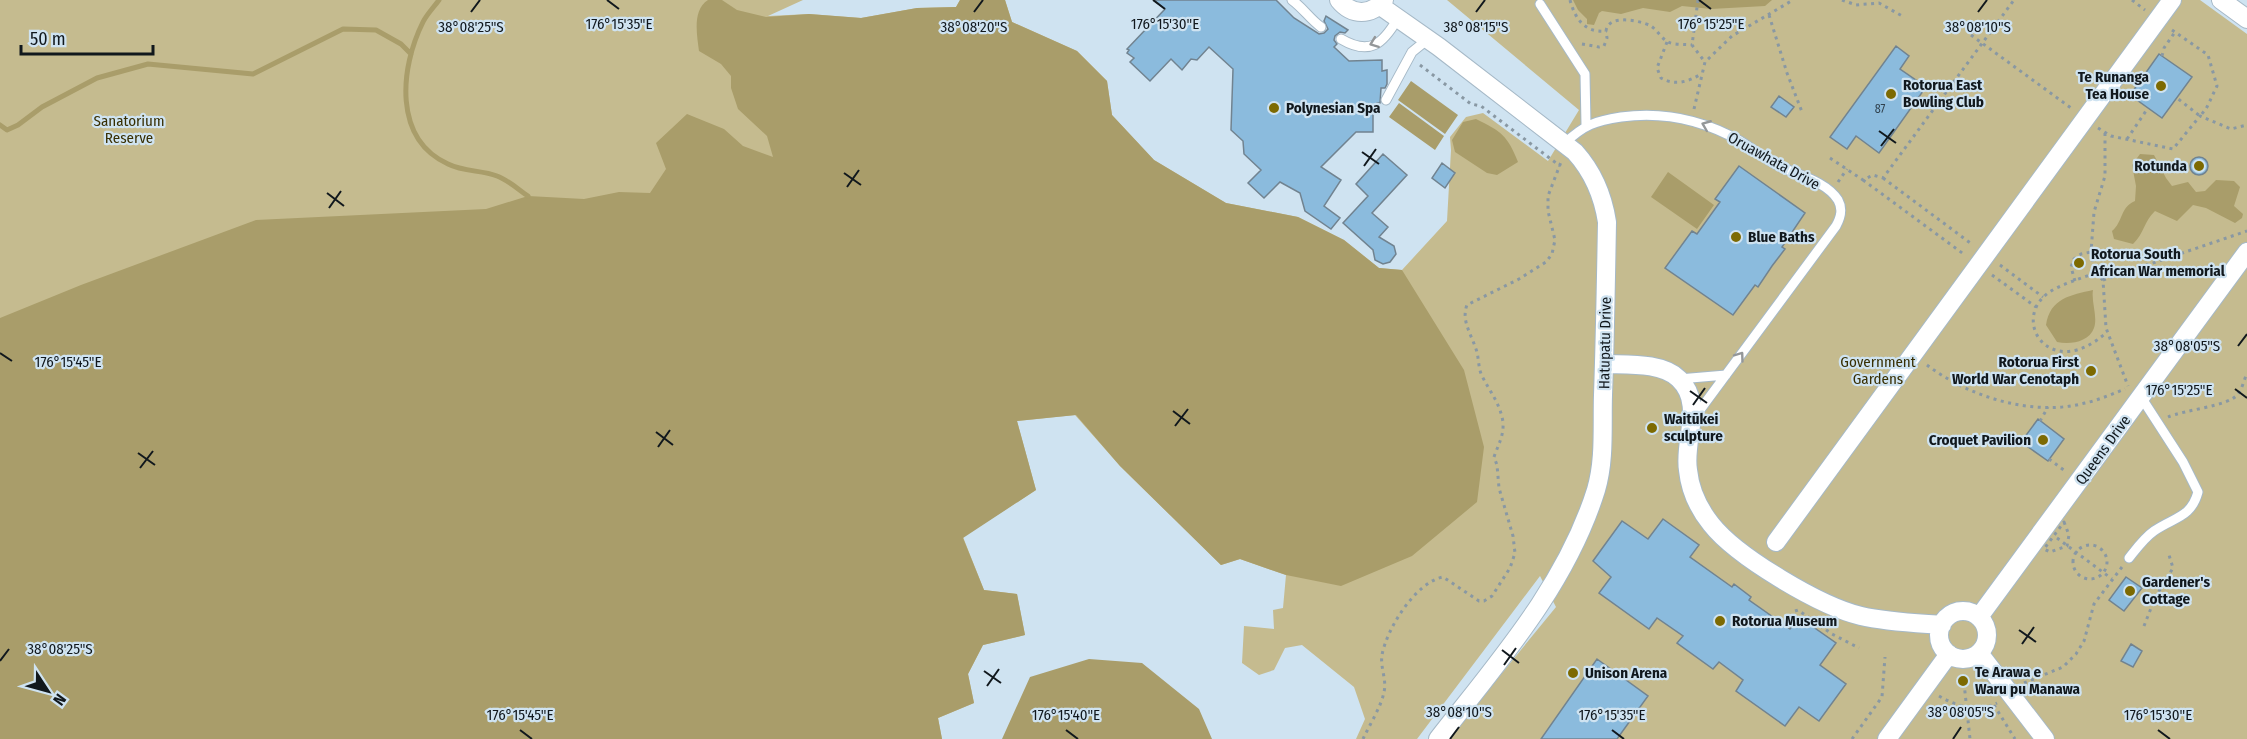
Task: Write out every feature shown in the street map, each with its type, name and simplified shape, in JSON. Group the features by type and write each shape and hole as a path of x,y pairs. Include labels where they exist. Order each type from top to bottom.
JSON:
{"street":[{"path":"1340,0 1347,8 1355,12 1364,12 1382,3"},
{"path":"1776,542 2172,0"},
{"path":"2221,0 2247,19"},
{"name":"Hatupatu Drive","path":"1382,3 1398,18 1565,143 1580,157 1590,171 1605,210 1607,222 1602,462 1596,490 1584,521 1550,591 1526,626 1438,739"},
{"name":"Queens Drive","path":"1979,617 2247,252"},
{"path":"1604,364 1656,368 1673,374 1679,379"},
{"name":"Oruawhata Drive","path":"1679,379 1690,401 1692,420 1686,458 1696,501 1711,524 1735,547 1792,585 1845,611 1876,619 1942,625"},
{"path":"1966,611 1979,617 1986,629 1986,642 1979,653 1967,659 1960,659 1948,654 1940,640 1942,625 1946,619 1966,611"},
{"path":"1979,653 2045,739"},
{"path":"1887,739 1948,654"}],"lane":[{"path":"1292,0 1321,27"},
{"path":"1306,11 1307,0"},
{"path":"1540,4 1585,74 1586,125 1565,143"},
{"path":"1341,39 1356,46 1375,45 1385,39 1398,18"},
{"path":"1386,100 1413,52 1428,39"},
{"name":"Oruawhata Drive","path":"1586,125 1606,119 1638,115 1667,115 1692,120 1725,134 1781,167 1822,186 1835,196 1841,206 1836,226 1692,420"},
{"path":"1679,379 1726,375"},
{"path":"2129,558 2152,532 2182,517 2190,510 2196,502 2198,492 2183,462 2141,397"}],"path":[{"path":"1570,0 1584,26 1597,32 1606,31"},
{"path":"1698,0 1692,45 1705,62"},
{"path":"1692,120 1705,62 1732,36 1793,0"},
{"path":"1842,0 1856,5 1879,3 1904,17"},
{"path":"1883,178 2014,0"},
{"path":"1971,35 2105,133 2173,149 2206,109 2217,86 2208,55 2132,0"},
{"path":"1768,15 1781,58 1802,111"},
{"path":"1569,48 1581,44 1601,47 1606,40 1608,25 1612,22 1635,21 1652,27 1667,42 1692,45"},
{"path":"2162,56 2164,48 2175,32"},
{"path":"1667,42 1657,68 1661,78 1673,83 1701,74"},
{"path":"1418,64 1470,104 1481,106 1561,166"},
{"path":"2176,98 2200,116 2231,129 2247,124"},
{"path":"2127,139 2148,108"},
{"path":"1914,355 1936,372 1975,393 2013,402 2048,407 2086,403 2128,388 2107,332 2103,280 2095,273 2091,252 2094,212 2104,176 2105,133"},
{"path":"1363,739 1384,691 1382,654 1388,637 1408,602 1433,579 1443,578 1479,601 1485,601 1510,568 1515,553 1513,536 1499,488 1497,465 1494,458 1501,442 1503,422 1498,402 1480,374 1477,350 1467,328 1464,312 1467,305 1518,279 1546,262 1552,254 1555,240 1548,211 1548,196 1561,166 1565,143"},
{"path":"1830,158 1982,260 2043,297"},
{"path":"1836,184 1847,169"},
{"path":"1863,180 1873,175 1883,178 2036,307"},
{"path":"2103,280 2247,231"},
{"path":"2075,281 2072,267 2074,259 2081,254 2091,252"},
{"path":"2095,273 2043,297 2033,316 2041,341 2053,350 2069,352 2083,349 2107,332"},
{"path":"2163,419 2184,411 2220,405 2237,396 2247,373"},
{"path":"2040,421 2048,407"},
{"path":"2049,459 2067,472"},
{"path":"2053,536 2112,579"},
{"path":"2084,546 2100,548 2106,556 2107,564 2103,572 2098,577 2090,579 2074,572 2072,561 2076,553 2084,546"},
{"path":"2144,626 2155,598 2173,568 2169,555"},
{"path":"1933,692 1959,707 1976,709 1994,705 2020,685 2062,668 2076,654 2084,641 2094,604 2129,558"},
{"path":"1795,611 1798,610 1832,634 1859,648"},
{"path":"1852,739 1882,697 1885,657"},
{"path":"1964,683 1970,739"},
{"path":"1994,705 2015,739"}],"green space":[{"path":"0,0 803,0 768,16 809,14 861,18 917,8 956,7 960,0 1005,0 1012,22 1077,51 1107,81 1112,115 1154,160 1226,203 1298,217 1344,240 1379,268 1402,270 1447,221 1450,137 1466,117 1483,113 1548,161 1579,110 1447,0 2200,0 2247,34 2247,739 1448,739 1556,607 1540,576 1417,739 1356,739 1365,719 1354,687 1302,645 1285,648 1274,670 1259,675 1242,663 1244,626 1274,629 1273,610 1283,608 1286,575 1240,559 1221,565 1120,466 1075,415 1017,421 1036,490 963,537 984,590 1017,594 1025,635 983,645 968,674 974,703 938,718 942,739 0,739"}],"shaded area":[{"path":"708,0 722,0 737,10 766,17 809,14 861,18 917,8 956,7 960,0 1005,0 1012,22 1077,51 1107,81 1112,115 1154,160 1226,203 1298,217 1344,240 1379,268 1402,270 1464,370 1484,447 1477,502 1412,556 1341,586 1286,575 1240,559 1221,565 1120,466 1076,415 1017,421 1036,490 963,538 984,590 1017,594 1025,635 983,645 968,674 974,703 938,718 942,739 0,739 0,318 81,285 256,220 486,209 528,196 584,199 619,192 650,193 666,169 656,143 687,114 724,129 743,146 773,157 767,136 738,109 731,88 731,76 721,64 699,51 698,16 703,4"},
{"path":"1573,0 1772,0 1765,6 1711,9 1682,6 1670,12 1643,8 1621,14 1602,11 1594,25 1587,24 1587,19 1578,10"},
{"path":"1411,81 1458,115 1445,134 1398,100"},
{"path":"1399,103 1444,136 1435,150 1389,117"},
{"path":"1476,119 1503,135 1518,162 1497,175 1487,173 1455,152 1452,140 1463,122"},
{"path":"2140,154 2154,155 2172,186 2188,182 2196,192 2205,191 2216,180 2234,181 2240,187 2234,206 2243,214 2242,218 2235,223 2206,208 2193,205 2177,221 2155,211 2133,244 2114,239 2112,231 2127,207 2135,201 2136,186 2132,165"},
{"path":"1668,172 1714,205 1697,229 1651,197"},
{"path":"2093,290 2095,319 2092,333 2078,341 2057,342 2046,325 2052,309 2063,299"},
{"path":"1089,659 1142,663 1199,709 1212,739 1002,739 1030,677"}],"building":[{"name":"Polynesian Spa","path":"1154,0 1276,0 1294,18 1319,34 1328,29 1324,21 1326,16 1348,30 1335,36 1334,40 1337,44 1334,47 1349,61 1382,60 1382,71 1387,70 1387,84 1385,88 1381,88 1380,103 1377,103 1377,108 1373,108 1373,132 1356,132 1321,167 1341,180 1324,206 1340,218 1331,229 1305,211 1300,193 1280,182 1264,198 1248,183 1261,170 1244,154 1243,141 1231,130 1233,69 1209,47 1197,60 1191,59 1182,70 1171,59 1150,81 1130,62 1134,58 1127,53 1129,50 1127,49 1165,9"},
{"name":"Rotorua East Bowling Club","path":"1896,46 1909,56 1900,69 1926,87 1879,153 1856,136 1847,149 1830,137"},
{"name":"Te Runanga Tea House","path":"2159,54 2192,77 2162,118 2130,95"},
{"path":"1779,96 1794,107 1786,117 1771,107"},
{"path":"1383,154 1407,175 1372,213 1388,227 1379,237 1394,246 1396,254 1390,262 1383,264 1375,260 1373,250 1343,223 1368,196 1356,184"},
{"name":"Rotunda","path":"2199,157 2205,160 2208,166 2205,172 2199,175 2193,172 2190,166 2193,160"},
{"path":"1442,163 1455,173 1445,188 1432,178"},
{"name":"Blue Baths","path":"1739,166 1805,213 1782,247 1785,249 1758,287 1755,285 1733,315 1665,268 1692,231 1697,234 1720,202 1715,199"},
{"name":"Croquet Pavilion","path":"2038,419 2064,439 2048,461 2021,442"},
{"name":"Rotorua Museum","path":"1663,519 1699,545 1690,557 1732,587 1734,584 1751,597 1749,600 1790,629 1799,617 1836,643 1820,665 1846,684 1819,721 1799,707 1785,726 1736,691 1743,680 1719,662 1713,669 1677,643 1683,636 1657,618 1649,629 1599,593 1611,577 1593,561 1622,521 1648,539"},
{"name":"Gardener's Cottage","path":"2126,577 2142,588 2124,611 2109,600"},
{"path":"2131,644 2142,651 2133,667 2121,661"},
{"path":"1597,659 1648,696 1617,739 1541,739"}],"waterway":[{"path":"439,0 423,22 409,60 406,101 410,120 418,138 430,153 448,164 497,176 528,196"},
{"path":"0,125 7,130 18,125 42,107 97,78 148,64 253,74 343,29 376,30 401,44 411,54"}],"place":[{"name":"Te Runanga Tea House","path":"2161,86"},
{"name":"Rotorua East Bowling Club","path":"1891,94"},
{"name":"Polynesian Spa","path":"1274,108"},
{"name":"Rotunda","path":"2199,166"},
{"name":"Blue Baths","path":"1736,237"},
{"name":"Rotorua South African War memorial","path":"2079,263"},
{"name":"Rotorua First World War Cenotaph","path":"2091,371"},
{"name":"Waitūkei sculpture","path":"1652,428"},
{"name":"Croquet Pavilion","path":"2043,440"},
{"name":"Gardener's Cottage","path":"2130,591"},
{"name":"Rotorua Museum","path":"1720,621"},
{"name":"Unison Arena","path":"1573,673"},
{"name":"Te Arawa e Waru pu Manawa","path":"1963,681"}],"park label":[{"name":"Sanatorium Reserve","path":"129,130"},
{"name":"Government Gardens","path":"1878,370"}]}
